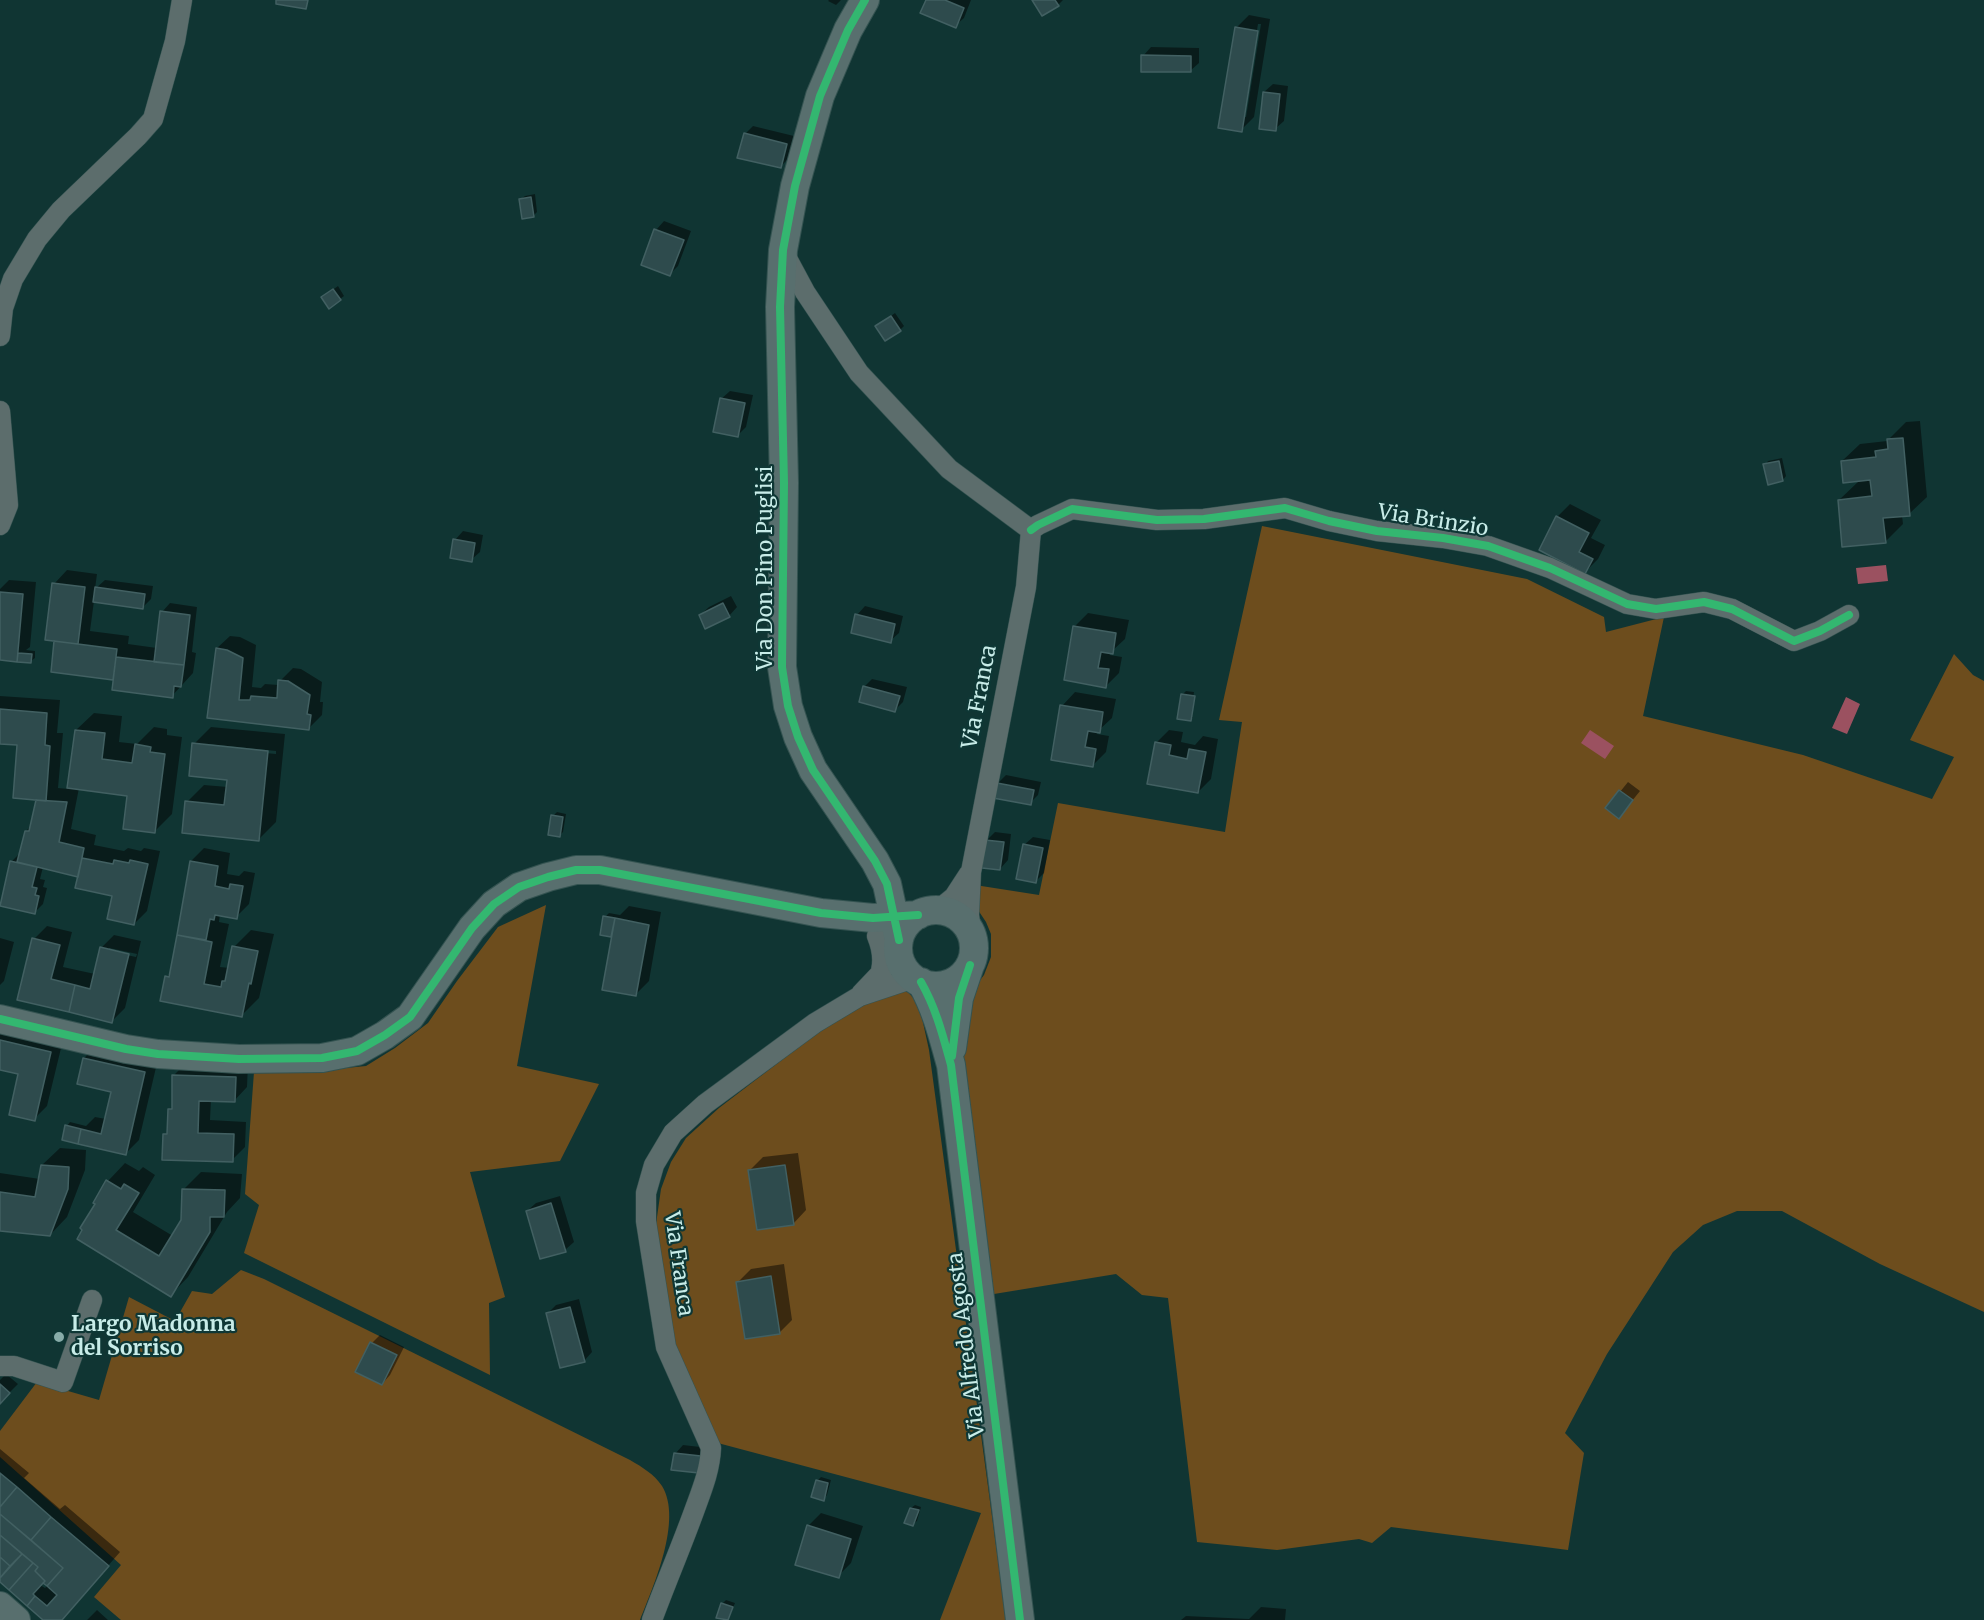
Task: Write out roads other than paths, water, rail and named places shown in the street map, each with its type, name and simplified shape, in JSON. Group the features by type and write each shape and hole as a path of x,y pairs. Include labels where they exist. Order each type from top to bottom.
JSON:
{"street":[{"path":"0,336 3,308 13,279 37,238 153,119 175,41 182,0"},
{"name":"Via Don Pino Puglisi","path":"865,0 848,30 820,96 795,186 783,250 780,307 784,483 782,667 788,706 798,737 813,770 875,861"},
{"path":"783,250 805,292 859,373 949,469 1031,530"},
{"path":"0,411 8,505 0,525"},
{"name":"Via Brinzio","path":"1031,530 1072,509 1156,520 1204,519 1285,508 1329,521 1377,531 1443,538 1488,546 1550,568 1627,604 1656,609 1704,602 1732,609 1794,641 1820,631 1849,615"},
{"name":"Via Franca","path":"971,932 969,915 971,872 1026,587 1031,530"},
{"path":"860,996 906,943 949,912 958,916 971,932 974,955 970,965 954,981 943,985 932,985 906,943 907,893 875,861"},
{"name":"Via Alfredo Agosta","path":"875,861 887,884 906,943 930,997 951,1065 1020,1620"},
{"path":"0,1019 126,1049 158,1053 239,1059 322,1058 357,1051 410,1017 472,928 495,904 519,887 576,870 600,870 821,913 906,943"},
{"path":"860,996 906,943 954,897 971,872"},
{"name":"Via Alfredo Agosta","path":"951,1065 957,1007 970,965"},
{"name":"Via Franca","path":"652,1620 710,1466 711,1448 666,1347 646,1221 646,1193 654,1165 674,1133 705,1104 815,1023 860,996"},
{"path":"0,1366 14,1366 63,1382 92,1300"},
{"path":"0,1606 16,1620"}],"place":[{"name":"Largo Madonna del Sorriso","path":"59,1337"}]}
